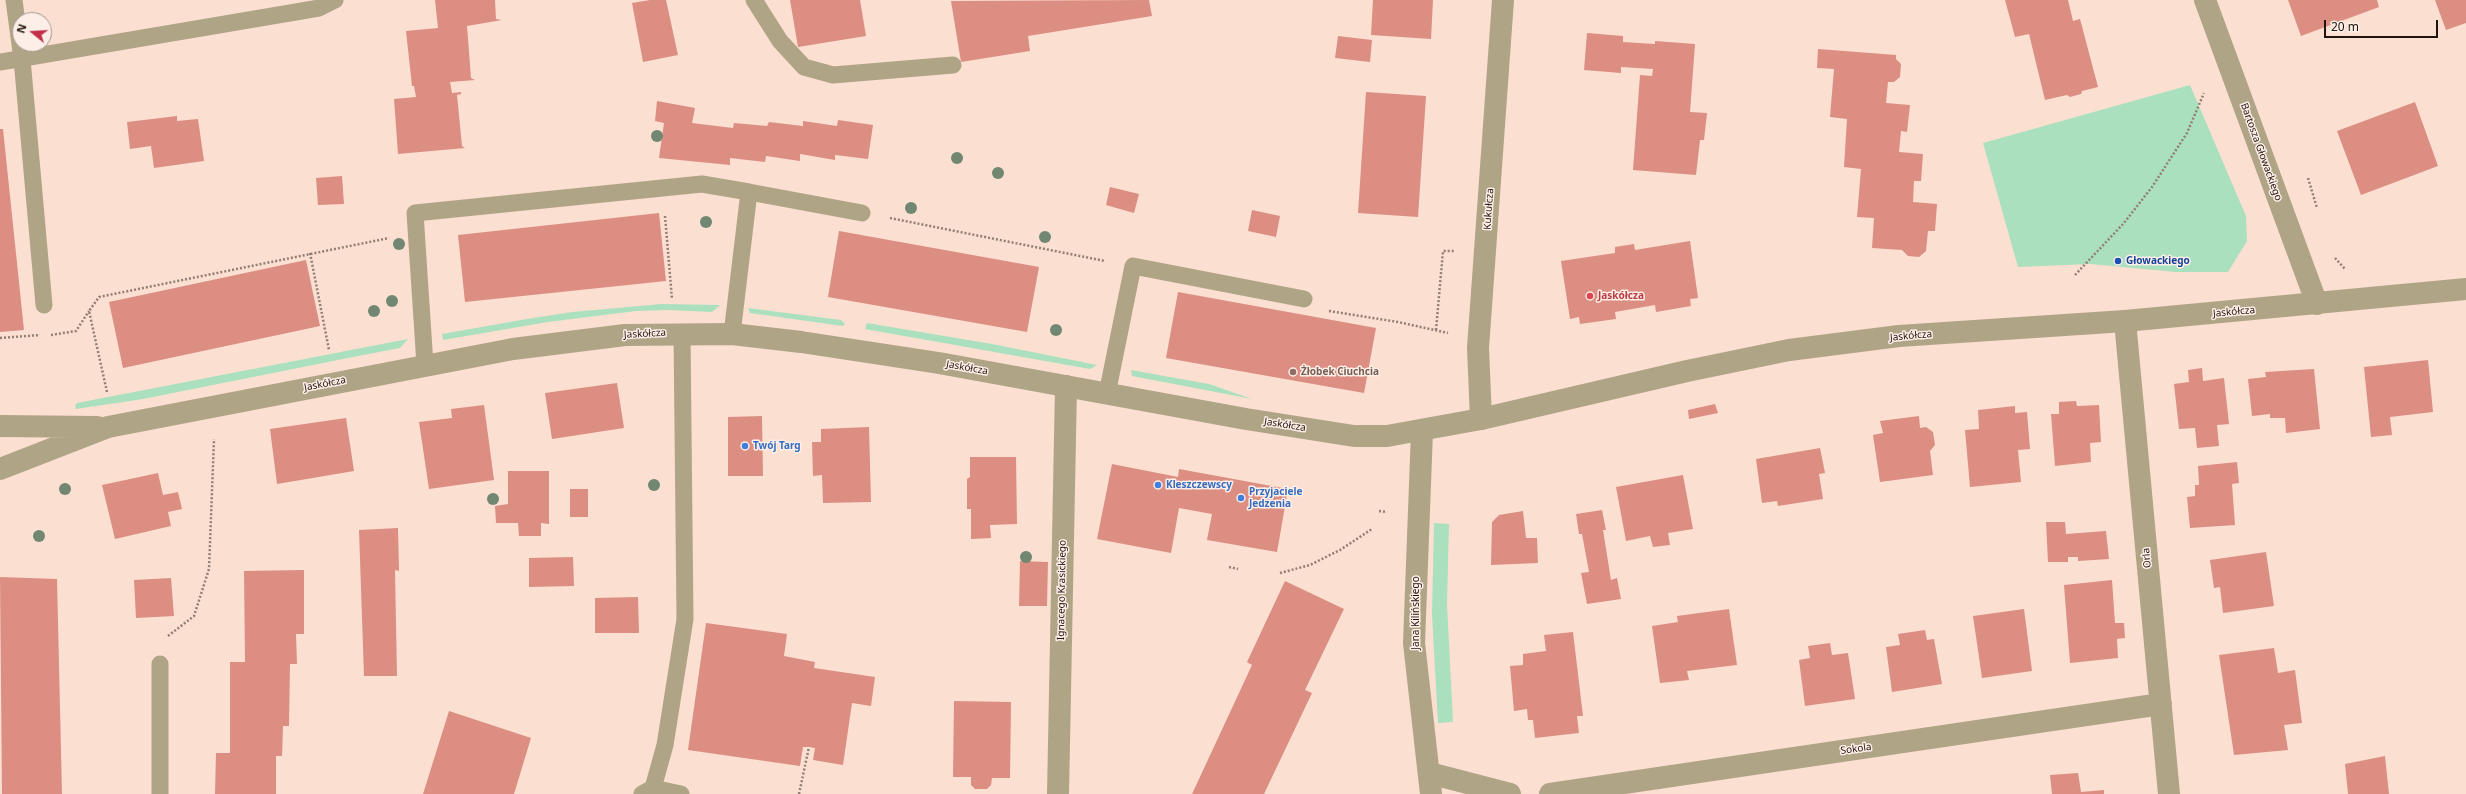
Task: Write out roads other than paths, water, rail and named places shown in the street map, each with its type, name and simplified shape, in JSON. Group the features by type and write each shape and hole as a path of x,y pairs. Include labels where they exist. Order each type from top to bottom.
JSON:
{"street":[{"name":"Kukułcza","path":"1481,419 1479,336 1503,0"},
{"name":"Bartosza Głowackiego","path":"2205,0 2317,304"},
{"name":"Jaskółcza","path":"0,469 108,427 425,365 579,339 682,333 732,334 895,356 1354,436 1386,436 1422,431 1481,419 1687,371 1789,350 1899,336 2125,321 2466,289"},
{"name":"Orla","path":"2125,321 2169,794"},
{"name":"Ignacego Krasickiego","path":"1058,794 1066,386"},
{"name":"Jaskółcza","path":"0,426 108,427"},
{"name":"Jana Kilińskiego","path":"1422,431 1414,642 1431,794"},
{"name":"Sokola","path":"1550,794 2161,704"},
{"path":"1429,773 1510,794"}],"lane":[{"path":"14,0 22,59 44,304"},
{"path":"0,62 319,8 335,0"},
{"path":"754,0 780,41 804,68 833,75 953,65"},
{"path":"425,365 415,213 702,184 862,213"},
{"path":"732,334 749,192"},
{"path":"1107,394 1133,266 1304,299"},
{"path":"681,794 647,791 665,745 685,619 682,333"},
{"path":"160,664 160,794"}],"place":[{"name":"Głowackiego","path":"2118,261"},
{"name":"Jaskółcza","path":"1590,296"},
{"name":"Żłobek Ciuchcia","path":"1293,372"},
{"name":"Twój Targ","path":"745,446"},
{"name":"Kleszczewscy","path":"1158,485"},
{"name":"Przyjaciele Jedzenia","path":"1241,498"}]}
